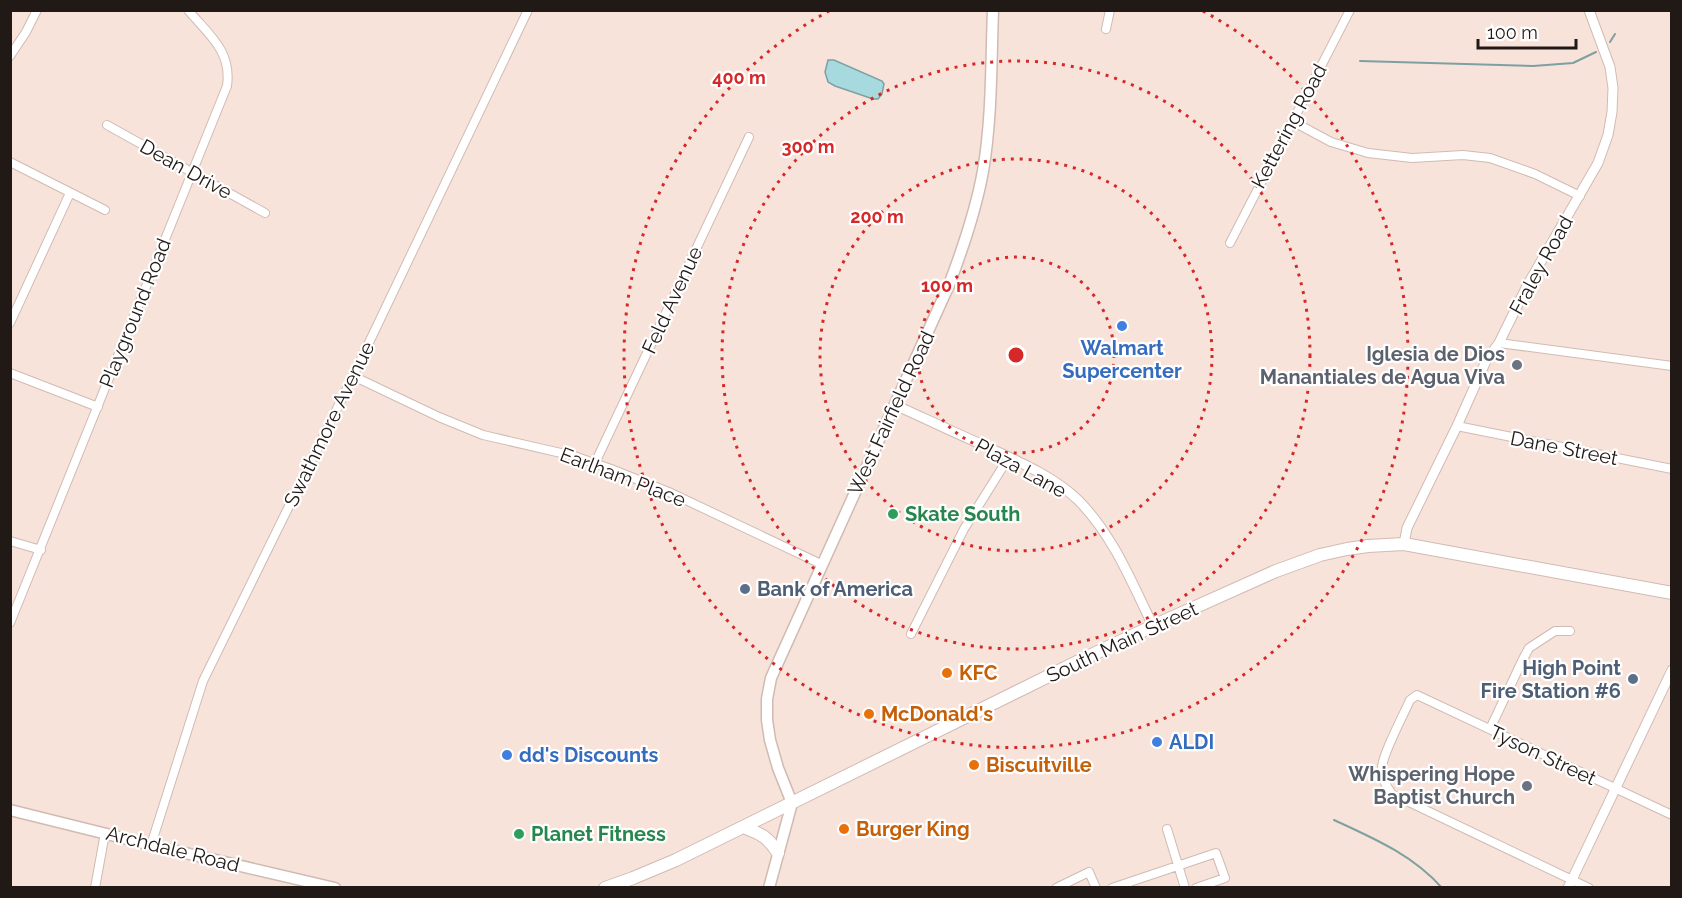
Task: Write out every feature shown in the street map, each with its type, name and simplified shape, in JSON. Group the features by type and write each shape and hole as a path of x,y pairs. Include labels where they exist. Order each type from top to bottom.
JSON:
{"main road":[{"name":"West Fairfield Road","path":"792,803 770,740 767,699 771,678 949,285 961,253 983,171 988,123 993,10"},
{"name":"South Main Street","path":"605,888 676,860 1153,626 1299,561 1347,549 1404,544 1671,593"},
{"path":"769,888 792,803"},
{"name":"Archdale Road","path":"10,810 335,888"},
{"path":"743,827 769,839 778,853"}],"street":[{"path":"10,56 26,33 37,10"},
{"name":"Playground Road","path":"10,623 227,86 228,69 223,53 188,10"},
{"name":"Swathmore Avenue","path":"151,845 203,681 353,376 528,10"},
{"path":"1106,29 1110,10"},
{"name":"Kettering Road","path":"1230,243 1350,10"},
{"name":"Fraley Road","path":"1404,544 1407,528 1486,361 1499,343 1528,284 1598,163 1608,135 1613,88 1610,67 1588,10"},
{"path":"1292,121 1331,142 1368,153 1412,158 1463,155 1490,159 1535,174 1580,196"},
{"name":"Dean Drive","path":"107,125 266,213"},
{"name":"Feld Avenue","path":"595,463 748,137"},
{"path":"10,162 105,210"},
{"path":"10,323 70,192"},
{"path":"1499,343 1671,366"},
{"path":"10,373 98,407"},
{"name":"Earlham Place","path":"353,376 483,435 574,456 671,493 822,564"},
{"name":"Plaza Lane","path":"895,405 1010,457 1044,476 1077,500 1101,528 1116,551 1153,626"},
{"name":"Dane Street","path":"1457,426 1671,469"},
{"path":"910,634 964,529 1010,457"},
{"path":"10,541 41,550"},
{"path":"1490,729 1529,648 1555,631 1570,631"},
{"path":"1589,888 1570,884 1671,670"},
{"name":"Tyson Street","path":"1570,884 1392,794 1386,787 1382,777 1383,762 1410,700 1414,696 1417,695 1671,815"},
{"path":"1167,829 1185,888"},
{"path":"95,888 105,833"},
{"path":"1112,888 1135,884 1178,865 1216,853 1225,878 1196,888"},
{"path":"1056,888 1089,872 1096,888"}],"water":[{"path":"828,60 834,60 882,81 884,84 882,94 878,99 873,99 828,82 825,72"}],"waterway":[{"path":"1610,42 1615,34"},
{"path":"1360,61 1533,66 1573,63 1596,52"},
{"path":"1334,820 1405,857 1431,876 1442,888"}],"place":[{"name":"Walmart Supercenter","path":"1122,326"},
{"name":"Iglesia de Dios Manantiales de Agua Viva","path":"1517,365"},
{"name":"Skate South","path":"893,514"},
{"name":"Bank of America","path":"745,589"},
{"name":"KFC","path":"947,673"},
{"name":"High Point Fire Station #6","path":"1633,679"},
{"name":"McDonald's","path":"869,714"},
{"name":"ALDI","path":"1157,742"},
{"name":"dd's Discounts","path":"507,755"},
{"name":"Biscuitville","path":"974,765"},
{"name":"Whispering Hope Baptist Church","path":"1527,786"},
{"name":"Burger King","path":"844,829"},
{"name":"Planet Fitness","path":"519,834"}]}
